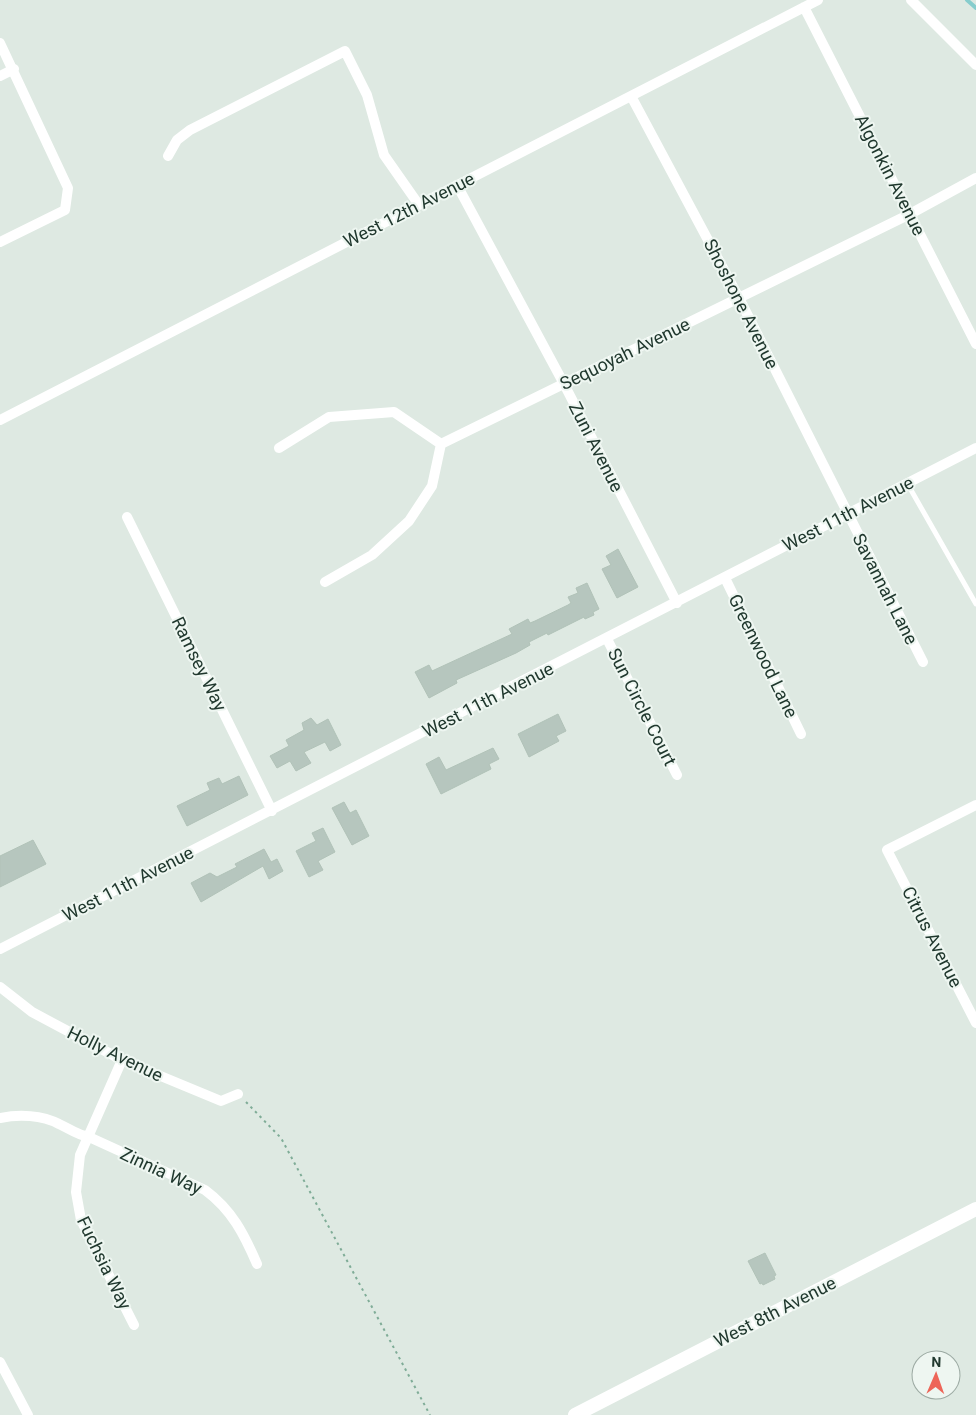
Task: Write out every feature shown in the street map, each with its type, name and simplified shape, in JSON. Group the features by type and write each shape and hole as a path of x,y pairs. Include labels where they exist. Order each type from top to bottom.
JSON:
{"street":[{"name":"West 12th Avenue","path":"0,420 818,0"},
{"path":"911,0 976,66"},
{"name":"Algonkin Avenue","path":"804,7 976,344"},
{"path":"0,43 14,69 49,151 68,188 65,210 0,242"},
{"path":"168,156 177,140 190,130 345,51 367,95 384,156 419,205"},
{"path":"0,76 14,69"},
{"name":"Shoshone Avenue","path":"631,96 739,298 847,515"},
{"name":"Sequoyah Avenue","path":"442,444 910,214 976,178"},
{"name":"Zuni Avenue","path":"457,185 564,384 677,603"},
{"path":"279,448 328,417 394,412 442,444 432,486 409,521 372,555 326,582"},
{"name":"West 11th Avenue","path":"0,949 976,448"},
{"name":"Savannah Lane","path":"847,515 923,662"},
{"name":"Ramsey Way","path":"127,517 272,811"},
{"name":"Greenwood Lane","path":"725,578 801,734"},
{"name":"Sun Circle Court","path":"607,639 677,775"},
{"name":"Citrus Avenue","path":"976,805 887,850 976,1023"},
{"name":"Holly Avenue","path":"0,987 32,1012 122,1060 221,1101 238,1094"},
{"name":"Fuchsia Way","path":"122,1060 77,1167 78,1206 81,1220 134,1325"},
{"name":"Zinnia Way","path":"0,1118 26,1116 58,1123 78,1135 89,1137 191,1182 218,1200 238,1223 257,1264"},
{"name":"West 8th Avenue","path":"575,1415 976,1209"},
{"path":"0,1362 28,1415"}],"lane":[{"path":"907,483 976,604"}],"path":[{"path":"238,1094 281,1138 430,1415"}],"building":[{"path":"618,549 638,587 617,598 602,569 611,565 606,556"},
{"path":"587,583 599,609 593,612 594,615 585,619 584,617 529,642 530,645 516,653 456,680 457,683 429,698 415,672 429,665 432,671 512,634 509,629 528,619 530,623 571,603 568,597 578,593 576,588"},
{"path":"558,714 566,731 556,736 559,741 529,757 518,734"},
{"path":"311,718 317,725 328,719 341,745 330,751 325,742 304,752 311,763 296,771 290,761 277,768 270,756 289,746 286,740 304,730 302,723"},
{"path":"493,748 499,759 489,764 491,769 441,794 426,764 439,757 446,770"},
{"path":"239,776 248,795 187,826 177,806 210,790 207,783 219,778 222,784"},
{"path":"344,802 350,813 356,810 369,836 352,845 332,808"},
{"path":"323,828 335,852 318,861 323,870 309,877 296,851 316,841 312,833"},
{"path":"33,840 46,864 0,887 0,856"},
{"path":"264,849 271,862 277,859 283,871 269,879 263,866 201,902 191,883 210,873 217,877 237,867 235,864"},
{"path":"765,1253 776,1275 774,1276 775,1279 763,1285 762,1283 760,1284 748,1261"}],"waterway":[{"path":"967,0 976,8"}]}
